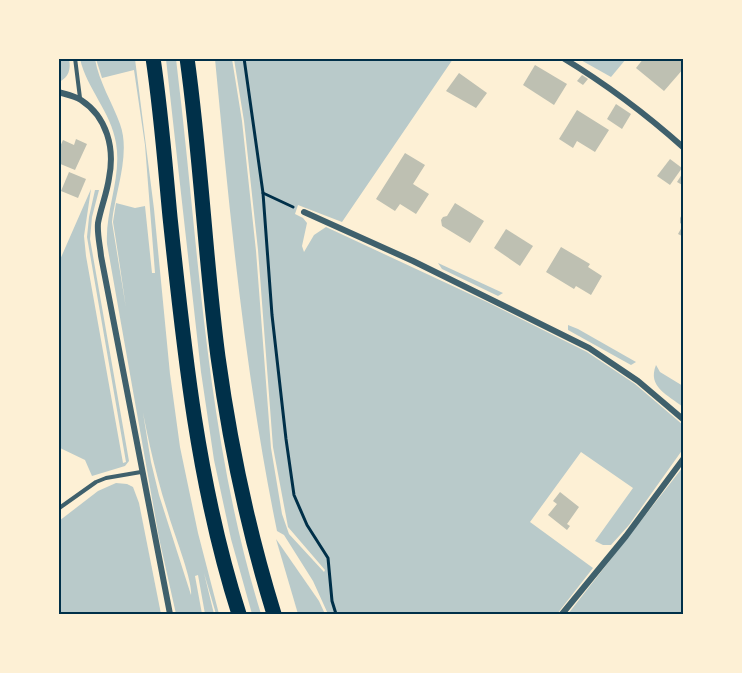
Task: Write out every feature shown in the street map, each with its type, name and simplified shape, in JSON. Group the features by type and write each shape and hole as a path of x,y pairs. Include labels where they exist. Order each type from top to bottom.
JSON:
{"highway":[{"path":"153,58 186,360 196,428 213,517 239,615"},
{"path":"187,58 218,356 230,437 244,508 273,615"}],"street":[{"path":"563,58 595,78 663,129 684,148"},
{"path":"58,92 80,99 102,123 111,149 109,181 98,227 108,301 170,615"},
{"path":"304,213 413,261 588,348 638,381 684,420"},
{"path":"562,615 626,536 684,458"}],"lane":[{"path":"75,58 80,99"},
{"path":"58,508 96,482 141,472"}],"path":[{"path":"244,58 263,193 272,315 294,495 307,525 328,558 332,601 336,615"},
{"path":"263,193 304,213"}],"shaded area":[{"path":"58,59 69,59 70,63 67,75 59,82"},
{"path":"80,59 95,59 99,76 123,136 123,160 112,222 126,310 113,222 116,203 135,208 145,206 152,273 155,273 145,145 134,70 102,78 96,59 135,59 154,209 170,374 180,447 198,533 219,614 216,614 204,573 214,614 205,614 198,575 195,576 202,614 176,614 159,538 107,244 108,219 117,168 116,143 109,121 83,70","holes":["142,409 158,477 186,568 191,595 159,495"]},
{"path":"166,59 176,59 206,339 227,478 242,546 261,614 252,614 231,539 214,460 201,372"},
{"path":"215,59 232,59 242,121 256,251 271,448 282,514 289,534 324,572 325,570 288,527 273,447 258,250 244,121 234,59 453,59 342,222 298,205 295,214 307,223 302,246 304,252 314,235 326,227 487,302 587,352 635,384 683,425 683,449 629,525 611,545 603,545 595,541 633,488 581,452 530,522 593,568 557,614 328,614 313,581 284,535 277,531 247,354"},
{"path":"579,59 626,59 611,77"},
{"path":"91,189 84,236 86,256 123,463 126,462 87,237 95,190 99,190 92,217 90,239 129,461 125,466 92,476 85,460 58,447 59,262"},
{"path":"438,263 503,293 498,296 442,269"},
{"path":"568,325 636,362 631,365 568,330"},
{"path":"656,365 660,372 683,386 683,407 660,390 654,379"},
{"path":"683,467 683,614 568,614"},
{"path":"116,483 133,487 139,503 161,614 59,614 59,521 98,491"},
{"path":"276,539 319,601 325,614 298,614"}],"building":[{"path":"644,58 684,58 684,68 664,91 636,68"},
{"path":"535,65 567,84 554,105 523,85"},
{"path":"459,73 487,93 476,108 446,91"},
{"path":"582,75 588,79 583,85 577,81"},
{"path":"616,104 631,114 622,129 607,119"},
{"path":"577,110 609,130 595,152 577,141 573,148 559,139"},
{"path":"76,139 87,144 75,170 58,163 58,151 63,140 74,145"},
{"path":"405,153 425,165 413,184 429,194 416,214 400,204 395,211 376,199"},
{"path":"670,159 682,168 670,185 657,176"},
{"path":"684,171 684,186 677,182"},
{"path":"69,172 86,179 78,198 61,191"},
{"path":"455,203 484,221 470,243 442,226 441,220 447,216"},
{"path":"684,211 684,237 678,234 683,225 680,223 680,218"},
{"path":"506,229 533,246 520,266 494,248"},
{"path":"561,247 590,264 588,267 602,276 591,295 576,286 574,289 546,272"},
{"path":"560,492 579,507 567,524 570,526 567,530 548,515 557,504 553,501"}]}
